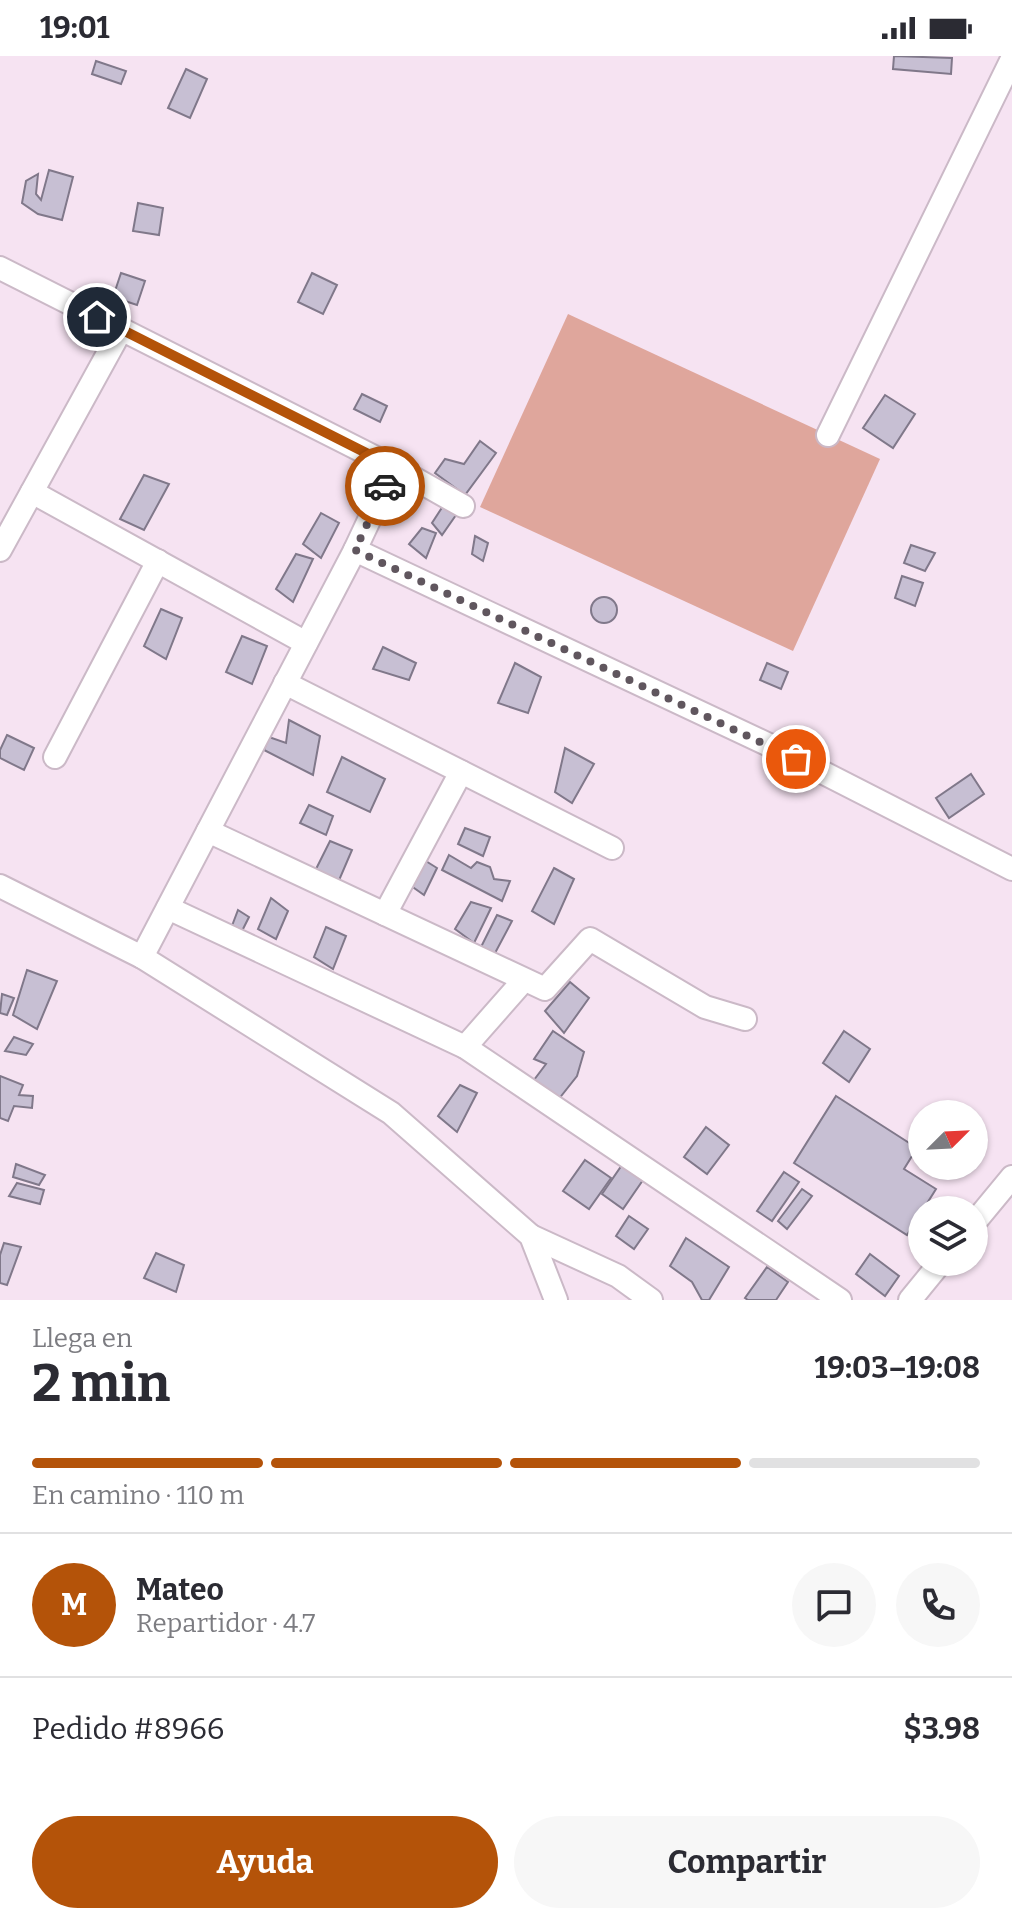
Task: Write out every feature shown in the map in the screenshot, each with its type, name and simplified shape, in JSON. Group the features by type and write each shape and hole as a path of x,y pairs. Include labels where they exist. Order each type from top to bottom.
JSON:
{"street":[{"path":"828,435 1012,59"},
{"path":"0,268 394,467 463,506"},
{"path":"0,550 121,330"},
{"path":"142,957 355,550 394,467"},
{"path":"32,492 306,643"},
{"path":"355,550 769,745 1012,869"},
{"path":"55,757 158,561"},
{"path":"285,683 612,848"},
{"path":"385,914 461,772"},
{"path":"208,831 545,989 590,939 705,1007 745,1019"},
{"path":"0,886 142,957 391,1113 531,1236 618,1276 651,1300"},
{"path":"168,908 465,1047 840,1300"},
{"path":"465,1047 524,980"},
{"path":"988,1206 1012,1177"},
{"path":"531,1236 556,1300"},
{"path":"910,1300 930,1276"}],"shaded area":[{"path":"568,314 880,459 793,651 480,507"}],"building":[{"path":"894,56 952,58 951,74 893,69"},
{"path":"96,61 126,71 121,84 92,74"},
{"path":"186,69 207,79 190,118 168,108"},
{"path":"49,170 73,177 62,220 38,214 22,203 26,181 38,174 36,194 41,200"},
{"path":"138,203 163,208 159,235 133,231"},
{"path":"121,273 145,281 137,305 113,297"},
{"path":"312,273 337,285 323,314 298,302"},
{"path":"362,394 387,406 380,422 354,409"},
{"path":"885,395 915,414 893,448 863,428"},
{"path":"480,441 496,453 465,495 435,473 445,459 464,464"},
{"path":"144,475 169,484 144,530 120,519"},
{"path":"443,506 456,515 442,535 432,523"},
{"path":"321,513 339,523 321,558 303,544"},
{"path":"422,528 436,533 426,558 409,544"},
{"path":"475,536 488,543 483,561 472,554"},
{"path":"911,545 935,553 925,571 904,563"},
{"path":"296,554 313,559 293,602 276,589"},
{"path":"902,576 923,583 915,606 895,598"},
{"path":"604,597 613,601 617,610 613,619 604,623 595,619 591,610 595,601"},
{"path":"161,609 182,618 166,659 144,646"},
{"path":"242,636 267,646 252,684 226,672"},
{"path":"383,647 416,663 409,680 373,669"},
{"path":"515,663 541,677 528,713 498,703"},
{"path":"767,663 788,672 781,689 760,680"},
{"path":"289,720 320,736 313,775 264,750 269,737 286,743"},
{"path":"7,735 34,748 24,770 0,758"},
{"path":"565,748 594,764 572,803 555,792"},
{"path":"342,757 385,779 370,812 327,792"},
{"path":"971,774 984,794 949,818 936,798"},
{"path":"309,805 333,816 326,835 300,823"},
{"path":"465,828 490,837 483,856 458,844"},
{"path":"330,841 352,850 337,885 313,875"},
{"path":"449,855 471,868 477,862 490,867 494,879 510,881 502,901 442,870"},
{"path":"421,858 437,868 424,895 407,883"},
{"path":"554,868 574,879 554,924 532,911"},
{"path":"271,898 288,911 276,939 258,929"},
{"path":"471,902 491,908 474,943 455,929"},
{"path":"238,910 249,917 239,937 230,931"},
{"path":"497,915 512,921 494,955 480,949"},
{"path":"326,927 346,936 333,969 314,957"},
{"path":"27,970 57,981 37,1029 13,1015"},
{"path":"570,982 589,998 564,1033 545,1011"},
{"path":"2,994 14,998 7,1015 0,1013"},
{"path":"553,1031 584,1052 577,1076 558,1100 531,1084 546,1064 534,1059"},
{"path":"844,1031 870,1049 849,1082 823,1063"},
{"path":"14,1037 33,1044 26,1055 5,1051"},
{"path":"0,1076 23,1085 19,1095 33,1096 32,1108 14,1106 8,1121 0,1118"},
{"path":"460,1085 477,1093 457,1132 438,1116"},
{"path":"836,1096 908,1142 908,1163 904,1169 908,1172 908,1180 922,1180 936,1189 932,1196 908,1196 907,1235 794,1163"},
{"path":"706,1127 729,1145 707,1174 684,1157"},
{"path":"585,1160 611,1178 589,1209 563,1191"},
{"path":"16,1164 45,1175 39,1185 13,1177"},
{"path":"622,1165 643,1180 623,1209 602,1194"},
{"path":"784,1172 799,1182 772,1221 757,1211"},
{"path":"17,1183 44,1190 40,1204 9,1196"},
{"path":"802,1189 812,1196 787,1229 778,1221"},
{"path":"629,1216 648,1229 634,1249 616,1236"},
{"path":"686,1238 729,1267 709,1300 702,1300 692,1282 670,1266"},
{"path":"4,1243 21,1247 7,1285 0,1283 0,1255"},
{"path":"156,1253 184,1265 176,1292 144,1278"},
{"path":"870,1254 899,1276 885,1296 856,1274"},
{"path":"767,1267 788,1282 776,1300 748,1300 745,1298"}],"way so far":[{"path":"385,486 355,550 796,759"}],"route":[{"path":"97,317 394,467 385,486"}]}
